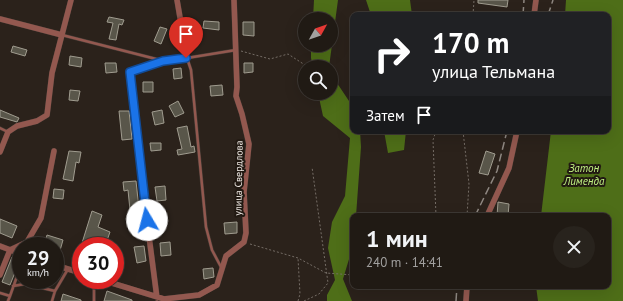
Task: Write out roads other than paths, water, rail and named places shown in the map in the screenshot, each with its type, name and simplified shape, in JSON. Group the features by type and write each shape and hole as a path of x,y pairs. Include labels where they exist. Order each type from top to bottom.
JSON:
{"street":[{"path":"0,152 8,132 17,126 37,121 47,115 52,73 71,0"},
{"path":"158,299 143,190 130,72 163,61 186,58 177,0"},
{"name":"улица Свердлова","path":"222,268 226,256 244,242 246,233 244,192 249,144 236,96 234,0"},
{"path":"534,12 536,0"},
{"path":"0,19 62,35"},
{"path":"488,213 509,168 516,134"},
{"path":"0,275 10,250 27,242 41,218 54,151"},
{"path":"0,246 10,250"},
{"path":"64,268 72,270"},
{"path":"124,287 158,299 199,295 217,284 222,268"},
{"path":"466,289 466,301"}],"lane":[{"path":"62,35 163,61"},
{"path":"222,268 212,250 206,227 191,70 186,58 236,50"},
{"path":"0,128 8,132"},
{"path":"52,301 55,291 68,269"},
{"path":"8,301 12,289"},
{"path":"46,289 55,291"},
{"path":"94,289 94,301"},
{"path":"0,293 10,296"}],"water":[{"path":"314,0 338,0 336,12 313,12"},
{"path":"366,0 410,0 412,12 370,12"},
{"name":"Затон Лименда","path":"566,0 623,0 623,301 538,301 536,289 611,289 611,213 541,213 551,134 611,134 611,12 565,12"},
{"path":"311,52 331,52 330,60 311,60"},
{"path":"338,84 350,102 350,134 360,134 361,147 356,213 350,213 350,256 343,279 352,301 327,301 327,295 335,280 328,248 332,222 345,196 350,138 323,116 320,100 338,100"},
{"path":"385,134 406,134 404,150 388,153"}],"railway":[{"path":"523,12 524,0"},
{"path":"549,12 553,0"},
{"path":"476,213 497,171 506,134"},
{"path":"456,301 457,289"}]}
